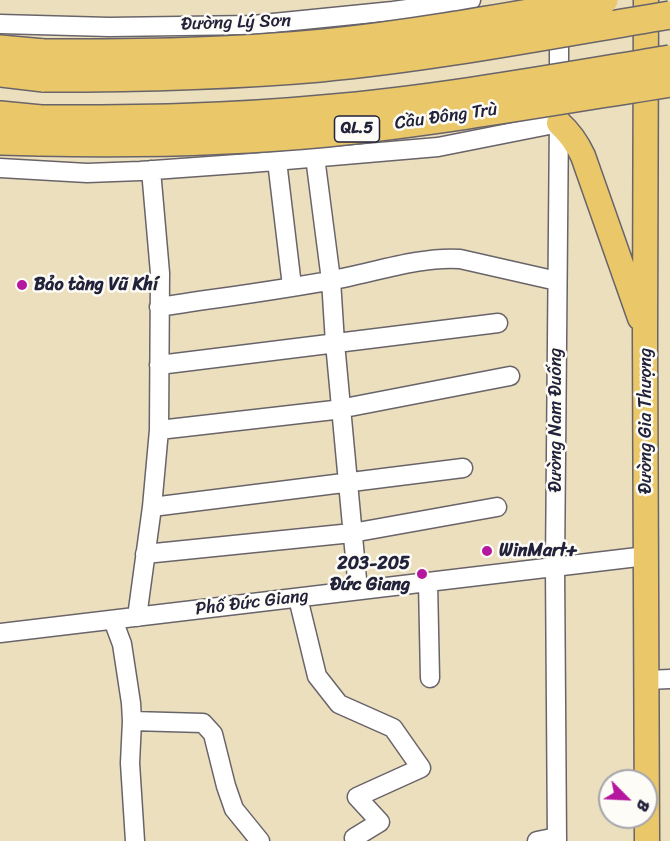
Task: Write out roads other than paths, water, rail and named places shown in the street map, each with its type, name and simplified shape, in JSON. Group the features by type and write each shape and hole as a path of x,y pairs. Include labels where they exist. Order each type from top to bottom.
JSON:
{"highway":[{"path":"0,74 44,65 129,53 323,43 418,32 604,0"},
{"path":"0,49 44,65 126,78 225,75 323,68 485,46 670,15"},
{"name":"Cầu Đông Trù","path":"41,131 124,119 222,117 421,98 670,59"},
{"name":"Cầu Đông Trù","path":"41,131 125,144 326,133 488,112 670,83"},
{"name":"QL.5","path":"0,115 41,131"},
{"path":"0,141 41,131"}],"main road":[{"name":"Đường Gia Thượng","path":"646,0 646,556 658,679 647,841"},
{"path":"559,123 568,131 583,156 645,334"}],"street":[{"name":"Đường Lý Sơn","path":"0,24 109,27 253,25 393,11 471,0"},
{"name":"Đường Nam Đuống","path":"557,839 555,567 560,0"},
{"path":"0,168 87,173 278,161 438,147 559,123"},
{"path":"315,158 331,280 357,590"},
{"path":"278,161 292,286"},
{"path":"137,617 152,507 159,430 160,273 151,170"},
{"path":"159,307 331,280 446,258 557,281"},
{"path":"159,365 498,323"},
{"path":"159,430 342,409 510,376"},
{"path":"152,507 463,468"},
{"path":"146,554 352,533 497,507"},
{"name":"Phố Đức Giang","path":"0,633 646,556"},
{"path":"428,582 429,678"},
{"path":"298,598 317,676 339,704 393,728 421,768 357,797 380,822 354,838 356,841"},
{"path":"113,620 122,644 131,703 130,763 135,841"},
{"path":"132,722 203,723 213,734 234,809 260,841"},
{"path":"537,841 557,839"}],"place":[{"name":"Bảo tàng Vũ Khí","path":"22,285"},
{"name":"WinMart+","path":"487,551"},
{"name":"203-205 Đức Giang","path":"422,574"}]}
